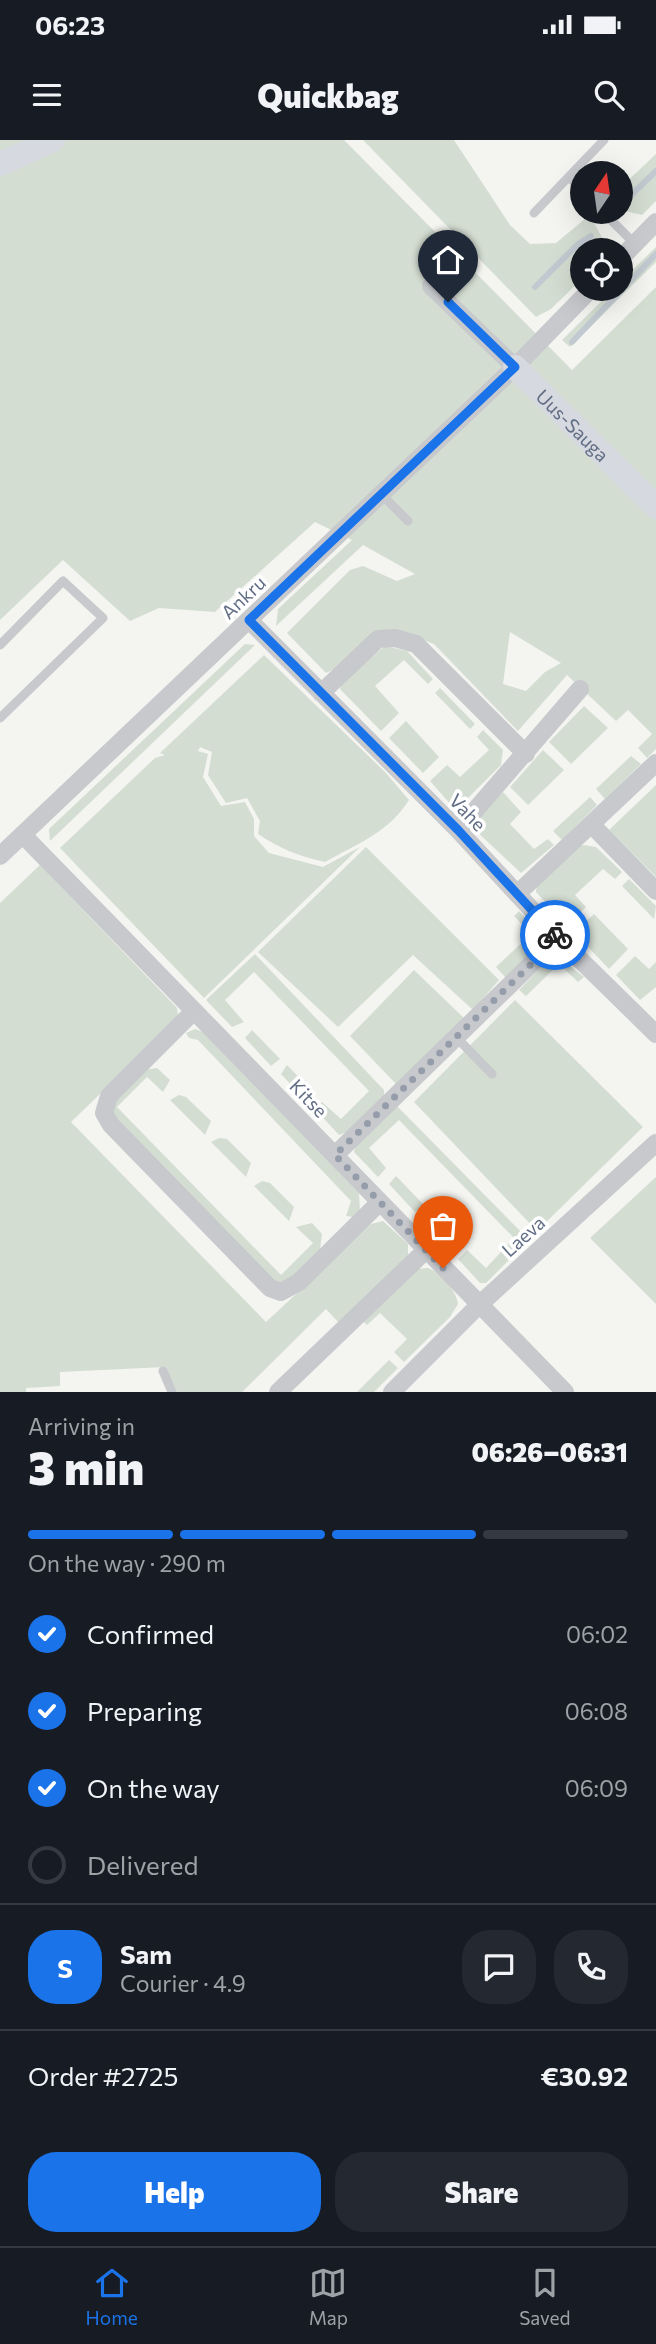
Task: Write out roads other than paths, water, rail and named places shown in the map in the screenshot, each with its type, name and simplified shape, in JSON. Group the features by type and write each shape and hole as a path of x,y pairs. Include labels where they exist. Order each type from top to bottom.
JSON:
{"street":[{"path":"0,164 53,140"},
{"path":"635,244 656,222"},
{"name":"Uus-Sauga","path":"431,286 656,506"},
{"name":"Ankru","path":"0,856 382,495 579,301"},
{"name":"Vahe","path":"249,620 458,830 558,938 652,1022"},
{"path":"321,693 379,639 395,638 416,644 526,754"},
{"path":"458,830 580,689"},
{"path":"517,894 656,763"},
{"path":"591,824 656,891"},
{"name":"Kitse","path":"23,835 565,1392"},
{"path":"335,1155 558,938"},
{"path":"194,1010 109,1096 104,1113 111,1125 139,1154 270,1288 281,1292 299,1282 380,1202"},
{"name":"Laeva","path":"392,1392 479,1305 656,1143"},
{"path":"278,1392 426,1250"}],"lane":[{"path":"534,213 604,140"},
{"path":"615,224 635,244"},
{"path":"382,495 408,522"},
{"path":"0,645 63,582 103,618 0,718"},
{"path":"455,1036 492,1074"},
{"path":"163,1371 172,1392"}],"waterway":[{"path":"634,192 656,171"},
{"path":"535,287 578,244 591,236"},
{"path":"572,342 656,254"}]}
